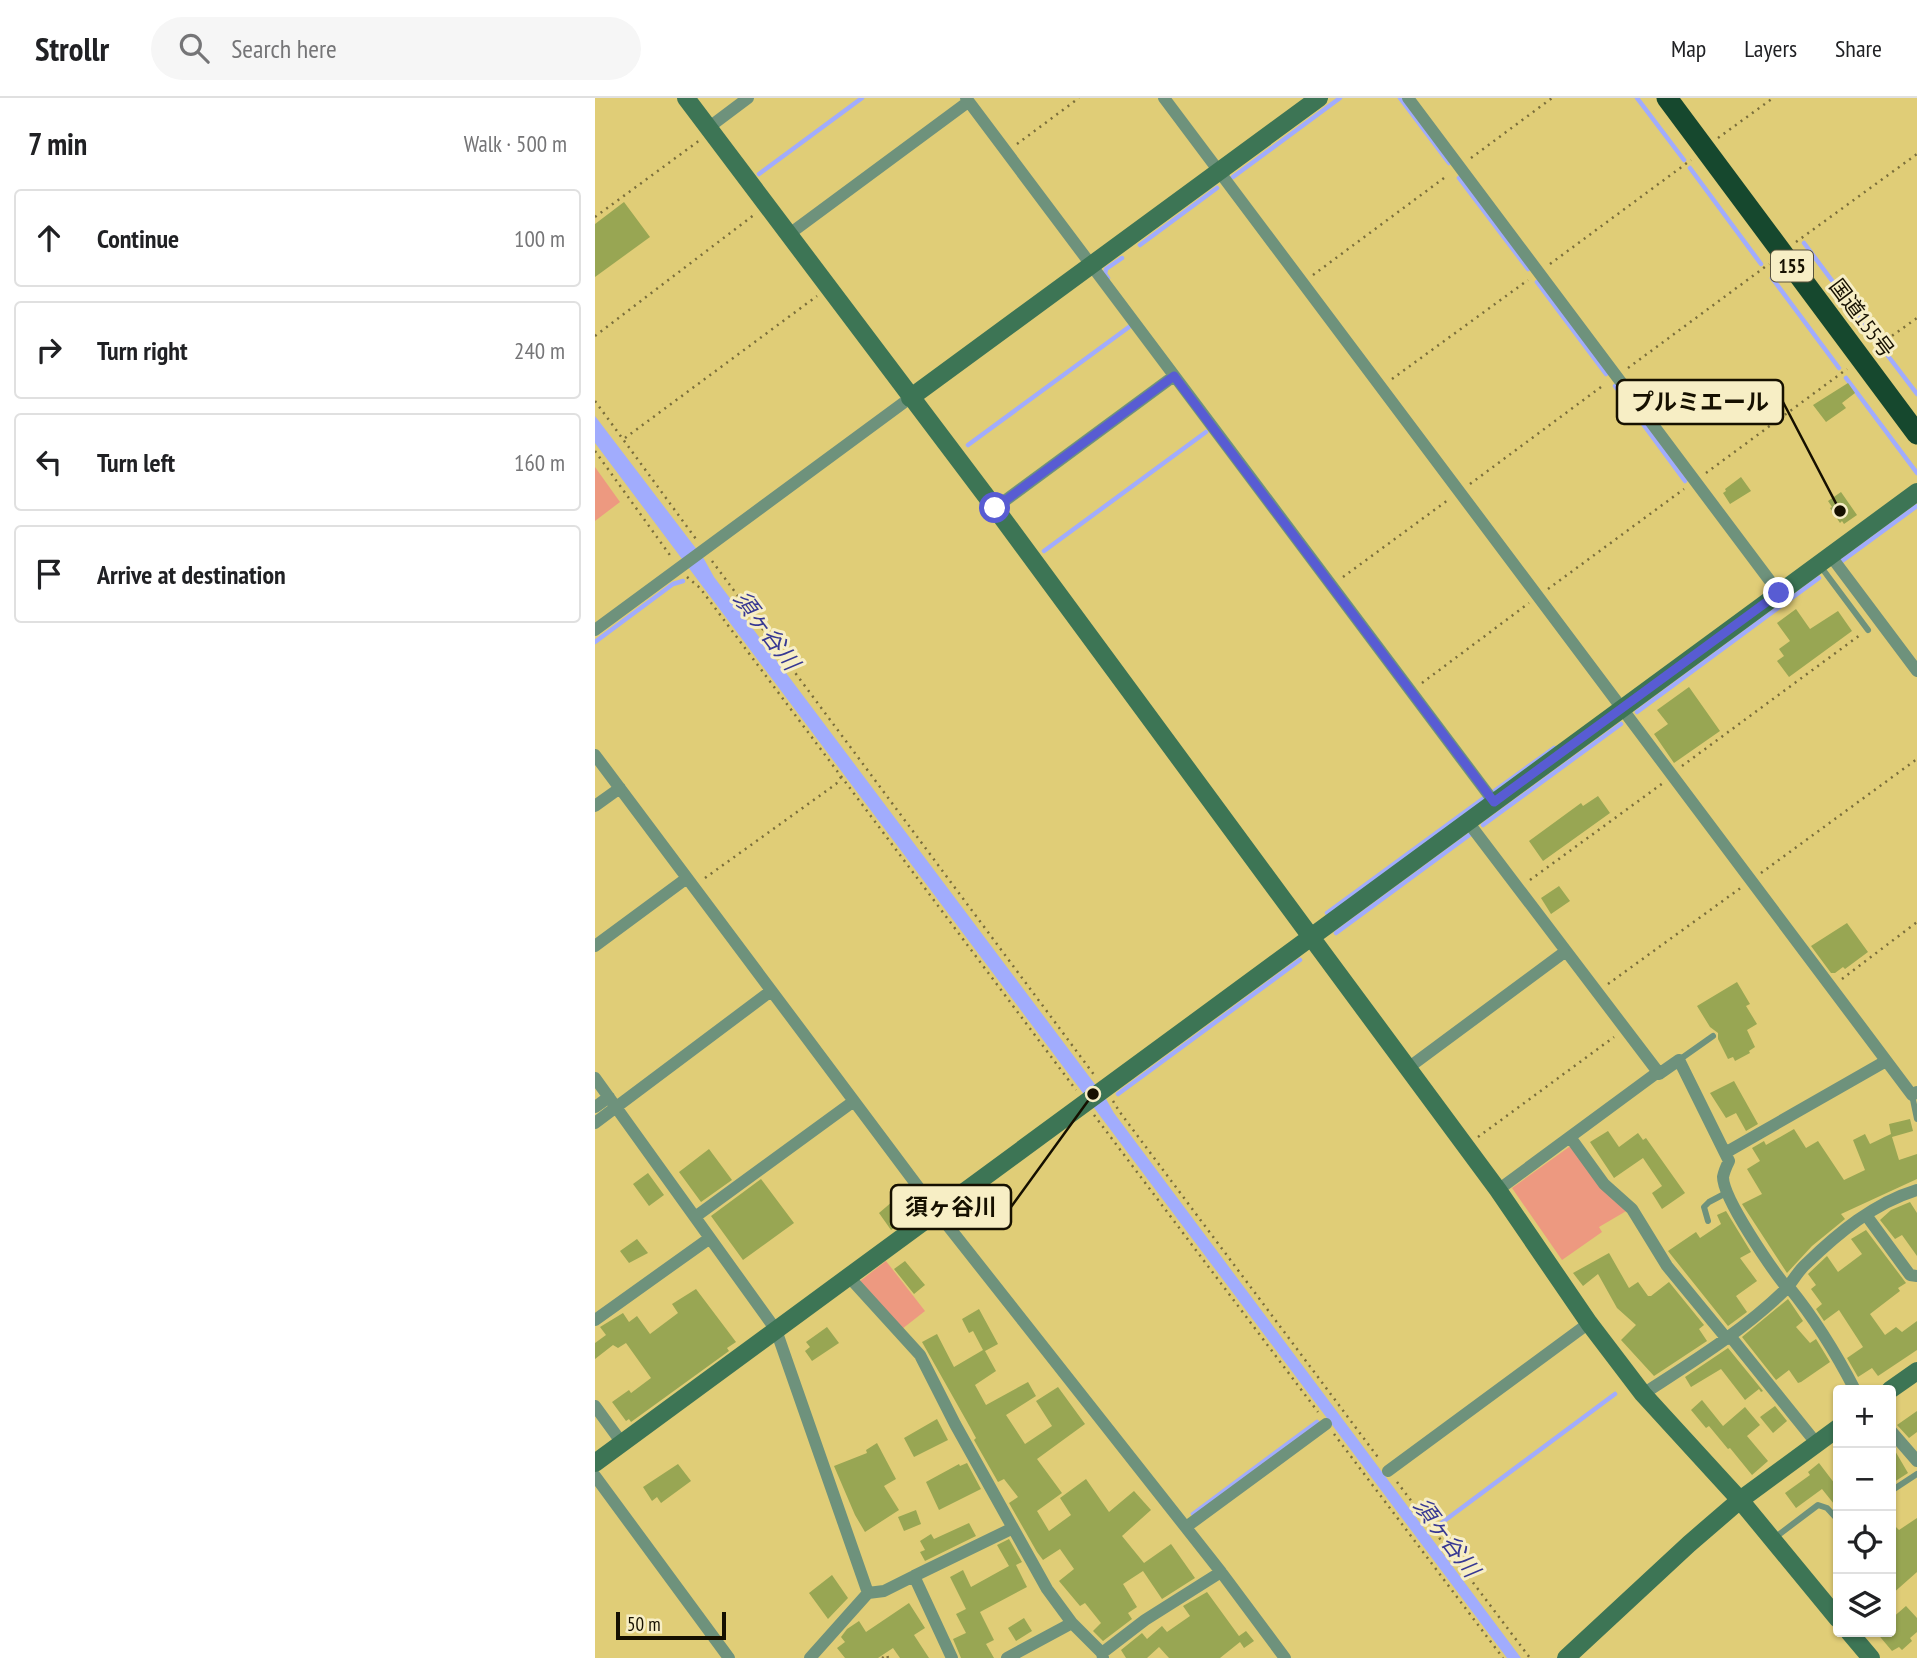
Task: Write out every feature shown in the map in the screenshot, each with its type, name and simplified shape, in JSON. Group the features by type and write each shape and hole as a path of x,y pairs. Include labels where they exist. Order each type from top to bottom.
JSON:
{"highway":[{"name":"国道155号","path":"1667,98 1917,434"}],"street":[{"path":"686,98 995,508 1498,1190 1589,1323 1643,1394 1740,1500 1833,1613"},
{"path":"709,130 748,98"},
{"path":"1164,98 1886,1061 1915,1093"},
{"path":"595,630 1319,98"},
{"path":"1408,98 1779,593"},
{"path":"788,235 967,100 1494,802"},
{"path":"995,508 1174,376"},
{"path":"595,1463 1917,492"},
{"path":"1824,560 1917,671"},
{"path":"595,755 937,1212 1186,1527 1285,1658"},
{"path":"595,806 620,788"},
{"path":"1468,822 1658,1072"},
{"path":"595,946 690,883"},
{"path":"1408,1068 1566,951"},
{"path":"595,1123 613,1102 771,991"},
{"path":"1498,1190 1658,1072 1659,1074 1679,1060 1729,1161 1723,1176 1728,1192 1757,1248 1809,1312 1852,1385"},
{"path":"1725,1153 1886,1061"},
{"path":"595,1078 776,1330 868,1593"},
{"path":"695,1217 854,1101"},
{"path":"595,1107 613,1102"},
{"path":"1570,1137 1604,1184 1632,1209 1667,1266 1817,1444"},
{"path":"1643,1394 1729,1337 1787,1287 1804,1265 1866,1214 1894,1197 1917,1190"},
{"path":"1866,1214 1910,1275 1917,1276"},
{"path":"595,1321 710,1238"},
{"path":"849,1277 920,1355 955,1424 1047,1589 1072,1623 1103,1656 1145,1620 1221,1572"},
{"path":"1388,1471 1589,1323"},
{"path":"1896,1386 1917,1371"},
{"path":"595,1406 622,1443"},
{"path":"1186,1527 1326,1424"},
{"path":"1566,1658 1740,1500 1833,1432"},
{"path":"1896,1438 1917,1461"},
{"path":"595,1476 729,1658"},
{"path":"810,1658 868,1593 884,1591 1013,1528"},
{"path":"914,1576 952,1658"},
{"path":"1007,1658 1072,1623"},
{"path":"1853,1637 1871,1658"}],"lane":[{"path":"1824,560 1868,630"},
{"path":"1679,1060 1713,1036"},
{"path":"1915,1093 1917,1119"},
{"path":"1708,1221 1704,1208 1709,1202 1728,1192"},
{"path":"1896,1488 1917,1474"},
{"path":"1773,1539 1818,1505 1827,1508 1833,1515"}],"path":[{"path":"1006,152 1079,98"},
{"path":"1302,283 1552,98"},
{"path":"1704,148 1773,98"},
{"path":"595,217 709,130"},
{"path":"1331,585 1917,154"},
{"path":"595,336 766,206"},
{"path":"623,439 828,288"},
{"path":"1411,691 1917,318"},
{"path":"595,401 1127,1122 1530,1658"},
{"path":"595,451 1503,1658"},
{"path":"1518,888 1868,630"},
{"path":"690,883 836,784 841,777"},
{"path":"1831,987 1917,922"},
{"path":"1465,1146 1625,1029"},
{"path":"882,1658 887,1655 888,1658"}],"shaded area":[{"path":"595,467 620,502 595,521"},
{"path":"1575,1146 1628,1210 1599,1227 1602,1232 1562,1260 1512,1188 1569,1147"},
{"path":"886,1261 925,1311 902,1329 860,1281"}],"water":[{"path":"595,416 1521,1658 1507,1658 595,443"}],"building":[{"path":"624,202 650,237 595,277 595,224"},
{"path":"1848,383 1855,393 1842,403 1846,408 1826,422 1813,405"},
{"path":"1741,477 1751,491 1730,504 1723,493"},
{"path":"1841,492 1857,515 1844,524 1842,521 1840,523 1828,501"},
{"path":"1796,609 1810,629 1838,611 1852,631 1789,677 1777,661 1784,656 1779,649 1790,641 1777,623"},
{"path":"1689,687 1720,731 1674,763 1654,734 1668,724 1657,710"},
{"path":"1598,796 1610,813 1543,861 1529,841 1581,803 1583,806"},
{"path":"1559,886 1570,901 1551,914 1541,898"},
{"path":"1847,923 1868,952 1845,969 1843,967 1831,973 1811,946"},
{"path":"1737,982 1750,1004 1746,1006 1757,1024 1747,1030 1755,1047 1735,1061 1733,1057 1728,1059 1718,1039 1718,1033 1710,1027 1697,1006"},
{"path":"1734,1081 1758,1124 1746,1131 1736,1113 1726,1118 1710,1093"},
{"path":"1910,1119 1913,1131 1892,1137 1899,1160 1917,1154 1917,1179 1841,1214 1845,1219 1812,1246 1787,1273 1742,1204 1762,1194 1747,1169 1760,1161 1752,1148 1764,1141 1766,1145 1794,1129 1806,1148 1818,1141 1844,1180 1865,1170 1853,1140 1865,1134 1870,1144 1891,1134 1889,1124"},
{"path":"1608,1131 1619,1147 1638,1133 1643,1140 1646,1138 1685,1193 1662,1209 1652,1193 1662,1186 1643,1158 1614,1178 1590,1142"},
{"path":"709,1149 732,1180 701,1202 679,1172"},
{"path":"648,1173 664,1195 649,1206 633,1184"},
{"path":"761,1179 794,1223 743,1260 711,1216"},
{"path":"906,1190 920,1209 891,1230 879,1213"},
{"path":"1910,1202 1917,1213 1917,1256 1902,1235 1895,1239 1880,1220 1891,1210"},
{"path":"1726,1211 1751,1252 1740,1258 1757,1281 1736,1296 1747,1312 1728,1326 1668,1251 1696,1232 1700,1238 1721,1224 1717,1215"},
{"path":"1866,1230 1906,1283 1898,1288 1900,1291 1870,1314 1885,1335 1896,1327 1902,1332 1917,1321 1917,1350 1878,1376 1872,1368 1858,1377 1847,1358 1863,1347 1839,1310 1824,1321 1816,1309 1822,1304 1811,1289 1816,1285 1808,1274 1827,1256 1838,1272 1862,1254 1851,1239"},
{"path":"637,1239 648,1253 629,1263 620,1251"},
{"path":"1609,1253 1629,1288 1638,1282 1648,1296 1651,1296 1669,1282 1704,1325 1699,1329 1707,1341 1654,1376 1621,1340 1636,1325 1617,1308 1598,1274 1583,1286 1573,1273"},
{"path":"905,1261 925,1285 914,1294 894,1269"},
{"path":"696,1289 736,1342 727,1348 729,1351 631,1422 629,1419 626,1421 612,1402 629,1390 631,1393 651,1378 626,1343 618,1348 613,1345 595,1359 595,1343 606,1335 600,1327 623,1313 629,1322 637,1316 650,1334 678,1313 672,1304"},
{"path":"1788,1299 1803,1321 1796,1327 1810,1343 1816,1339 1830,1362 1798,1383 1789,1370 1776,1380 1742,1337"},
{"path":"979,1309 998,1344 985,1351 996,1371 975,1385 986,1405 1028,1382 1036,1396 1006,1415 1025,1444 1052,1426 1036,1401 1058,1387 1085,1424 1037,1459 1062,1493 1037,1511 1049,1531 1071,1515 1060,1498 1086,1479 1109,1512 1134,1491 1151,1510 1122,1536 1144,1563 1171,1544 1195,1578 1162,1599 1143,1571 1123,1584 1137,1607 1128,1613 1132,1619 1103,1641 1093,1631 1101,1623 1085,1603 1080,1606 1059,1581 1074,1569 1060,1549 1043,1560 1037,1552 1009,1503 1018,1497 1004,1479 998,1482 922,1342 937,1334 954,1367 983,1350 973,1331 969,1333 962,1319"},
{"path":"827,1327 839,1343 812,1361 805,1351 810,1347 806,1342"},
{"path":"1728,1348 1763,1391 1759,1389 1745,1400 1721,1369 1691,1387 1685,1377"},
{"path":"1702,1400 1723,1426 1745,1407 1760,1425 1747,1436 1768,1461 1752,1475 1730,1448 1728,1449 1709,1426 1706,1428 1691,1410"},
{"path":"1775,1406 1787,1421 1773,1433 1760,1417"},
{"path":"1917,1411 1917,1432 1909,1438 1897,1425"},
{"path":"937,1419 948,1440 914,1457 904,1438"},
{"path":"877,1443 896,1479 884,1486 899,1510 865,1532 834,1466 867,1453 866,1450"},
{"path":"1896,1453 1908,1473 1896,1481"},
{"path":"967,1463 981,1489 939,1510 926,1482 959,1464 960,1466"},
{"path":"1819,1463 1833,1481 1833,1503 1822,1489 1796,1508 1785,1493 1810,1475 1808,1472"},
{"path":"678,1464 691,1481 661,1503 657,1497 652,1501 643,1487"},
{"path":"916,1510 921,1524 904,1531 898,1517"},
{"path":"1917,1518 1917,1572 1896,1591 1896,1527 1899,1530"},
{"path":"969,1523 976,1536 925,1561 920,1552 925,1550 920,1541 931,1534 934,1539"},
{"path":"1009,1539 1022,1562 1016,1565 1027,1587 980,1612 994,1640 986,1644 994,1658 961,1658 953,1639 966,1633 956,1614 966,1609 950,1577 963,1570 971,1587 1009,1566 997,1545"},
{"path":"832,1575 848,1598 828,1619 809,1593"},
{"path":"1207,1592 1239,1636 1246,1631 1254,1641 1244,1648 1240,1642 1220,1658 1169,1658 1159,1647 1147,1658 1126,1658 1121,1650 1142,1633 1147,1639 1162,1626 1167,1632 1190,1616 1183,1606"},
{"path":"909,1603 925,1628 914,1635 929,1658 900,1658 893,1648 878,1658 845,1658 837,1648 845,1642 841,1637 847,1629 859,1621 866,1632"},
{"path":"1906,1606 1917,1618 1917,1632 1902,1650 1899,1647 1892,1651 1880,1637 1896,1637 1896,1615"},
{"path":"1024,1618 1032,1631 1016,1641 1008,1628"}],"waterway":[{"path":"759,174 862,98"},
{"path":"1233,177 1340,98"},
{"path":"1400,98 1449,163"},
{"path":"1637,98 1684,160"},
{"path":"1690,168 1761,264"},
{"path":"1459,178 1528,269"},
{"path":"1140,245 1217,188"},
{"path":"1804,243 1877,341"},
{"path":"1108,278 1106,269 1122,258"},
{"path":"1772,278 1839,368"},
{"path":"1537,282 1606,374"},
{"path":"968,445 1129,327"},
{"path":"1882,348 1917,394"},
{"path":"1846,378 1917,473"},
{"path":"1615,386 1685,481"},
{"path":"1044,551 1206,432"},
{"path":"1842,561 1917,506"},
{"path":"1789,600 1819,578"},
{"path":"595,642 673,584 683,581"},
{"path":"1637,712 1782,605"},
{"path":"1483,825 1621,724"},
{"path":"1493,792 1554,748"},
{"path":"1327,913 1484,798"},
{"path":"1336,933 1472,833"},
{"path":"1118,1094 1300,960"},
{"path":"1436,1527 1615,1394"},
{"path":"1193,1514 1317,1422"}],"place":[{"name":"プルミエール","path":"1840,511"},
{"name":"須ヶ谷川","path":"1093,1094"}],"route":[{"path":"995,508 1174,376 1494,802 1779,593"}]}
